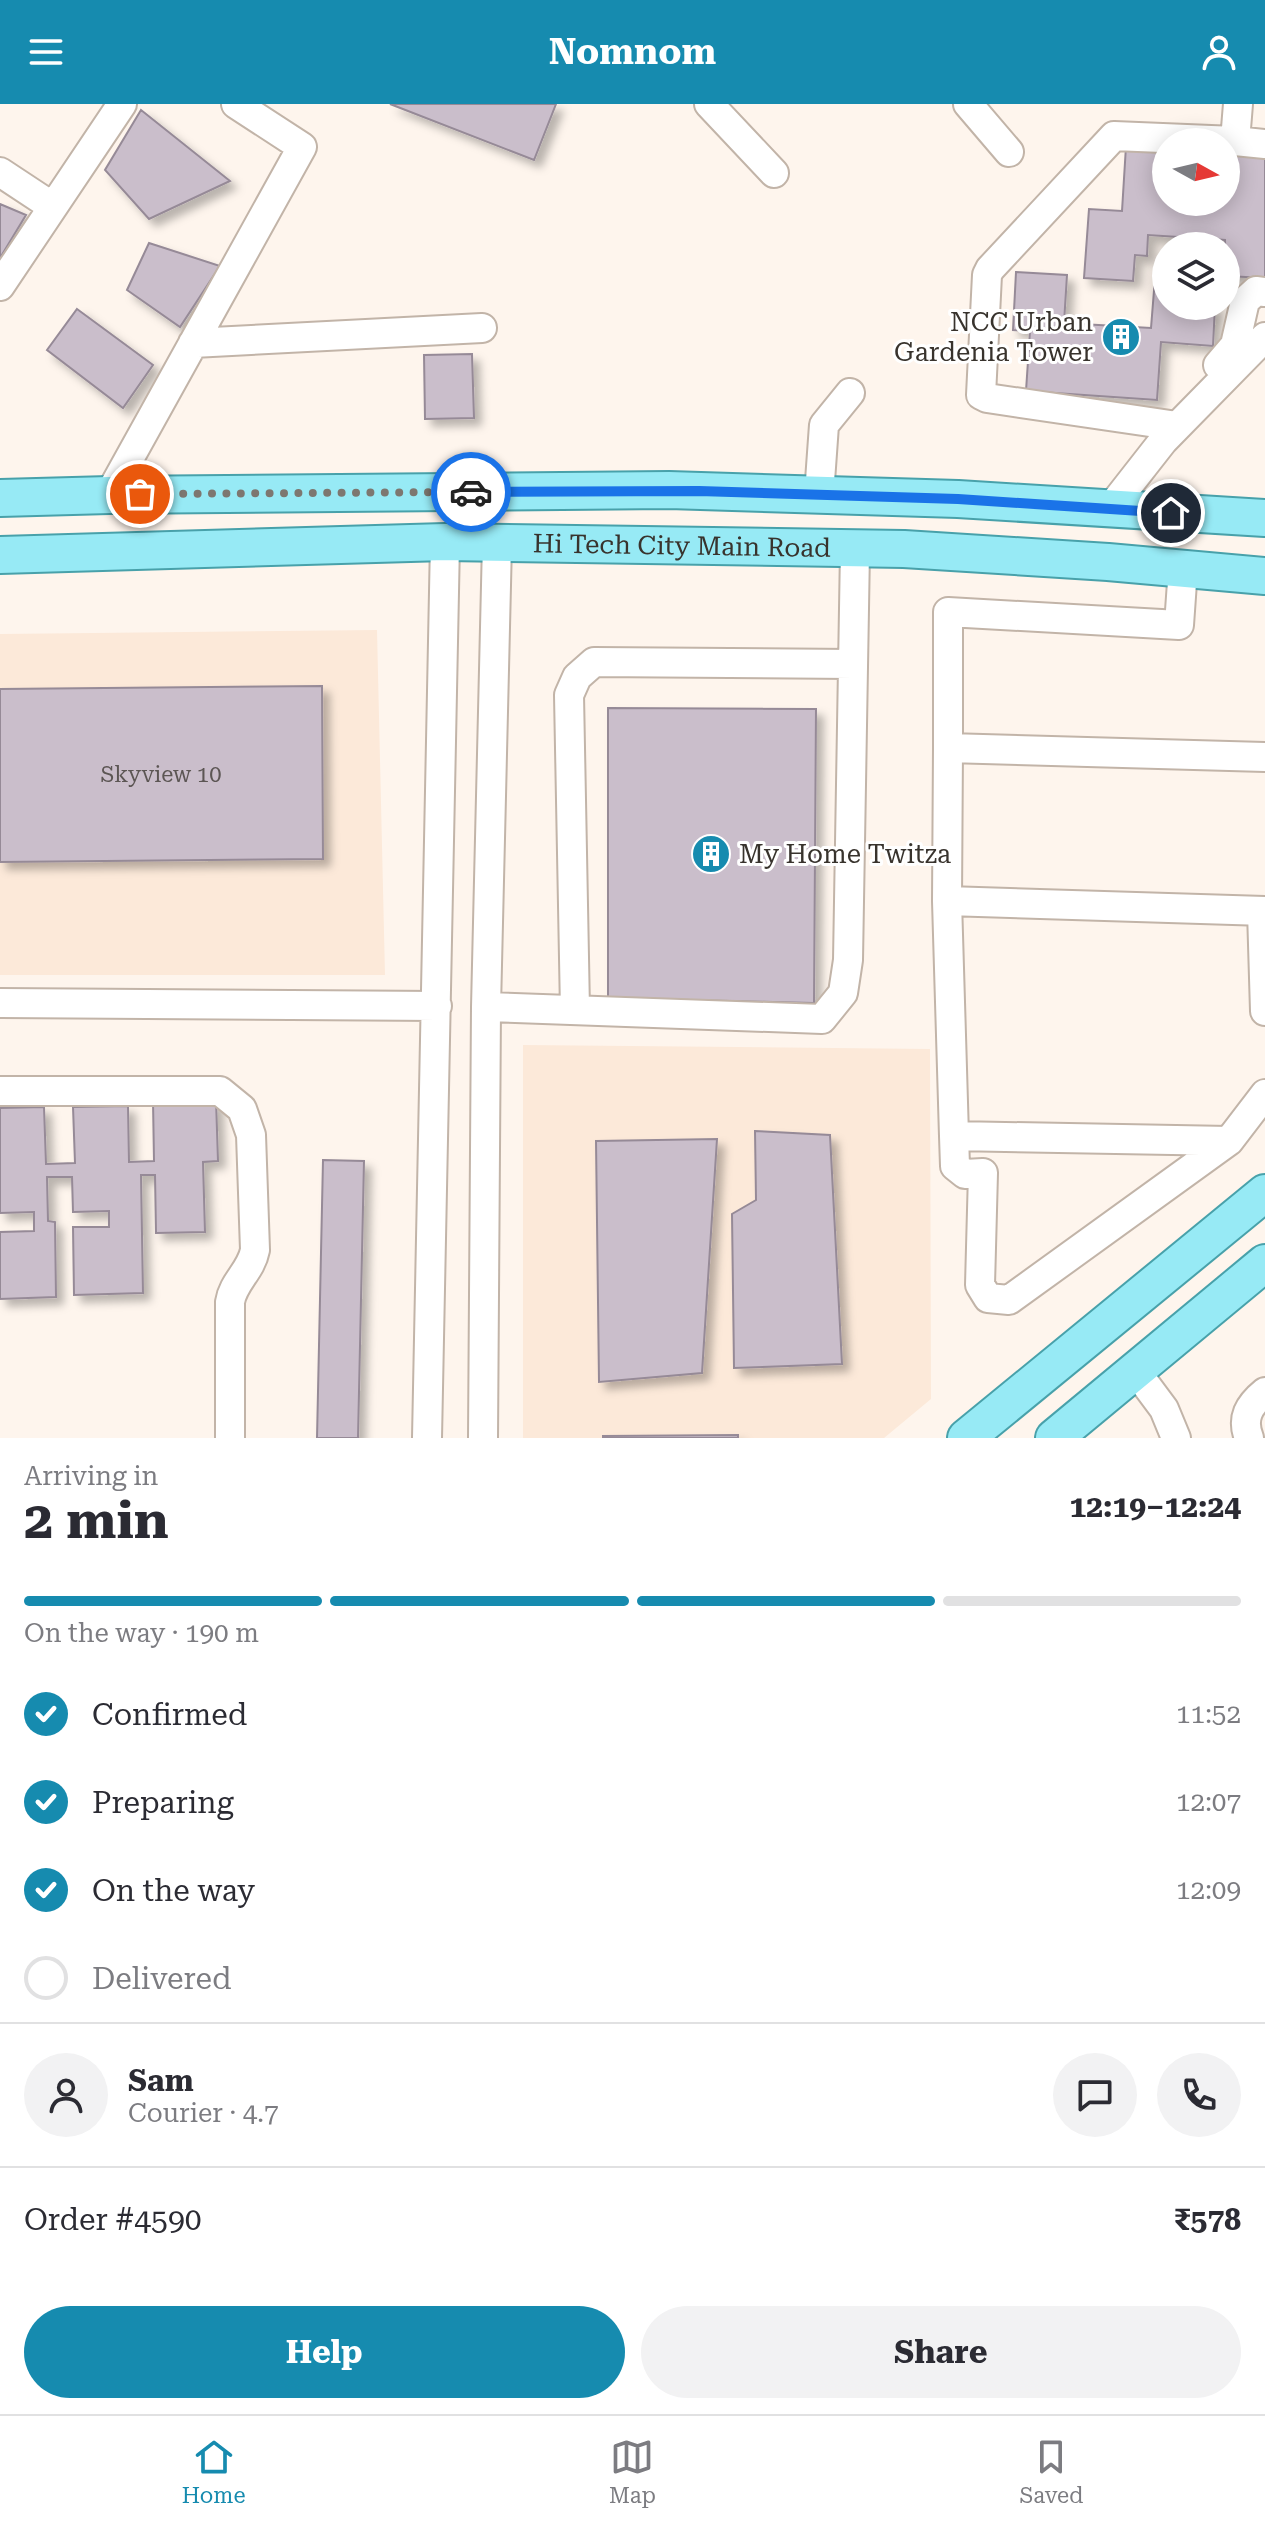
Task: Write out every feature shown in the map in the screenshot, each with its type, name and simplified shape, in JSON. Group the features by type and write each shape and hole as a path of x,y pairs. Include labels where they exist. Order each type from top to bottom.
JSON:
{"main road":[{"name":"Hi Tech City Main Road","path":"0,498 669,490 1265,518"},
{"path":"1048,558 1052,506"},
{"name":"Hi Tech City Main Road","path":"0,555 445,542 904,549 1265,576"},
{"path":"966,1438 1265,1193"},
{"path":"1054,1438 1265,1263"}],"street":[{"path":"0,286 122,104"},
{"path":"109,495 302,147 236,104"},
{"path":"709,104 774,173"},
{"path":"968,104 1009,152"},
{"path":"1236,128 1238,104"},
{"path":"1152,138 1114,136 1063,188 987,275 979,389 981,395 987,398 1170,425"},
{"path":"1240,142 1265,144"},
{"path":"0,172 53,207"},
{"path":"1109,510 1170,425 1231,351 1237,339 1245,301 1256,291 1265,292"},
{"path":"193,343 482,328"},
{"path":"1170,425 1265,337"},
{"path":"819,495 824,425 850,393"},
{"path":"427,1438 445,542"},
{"path":"483,1438 486,1007 497,543"},
{"path":"486,1007 822,1019 829,1011 843,993 848,960 855,550"},
{"path":"1183,568 1179,625 948,612 947,901 955,1166 965,1174 983,1173 980,1285 988,1298 1009,1300 1229,1141 1265,1094"},
{"path":"575,1010 569,695 577,677 594,662 853,664"},
{"path":"948,748 1265,757"},
{"path":"947,901 1263,911 1265,1011"},
{"path":"0,1003 437,1006"},
{"path":"0,1091 220,1091 242,1109 251,1135 255,1250 253,1260 232,1289 230,1302 230,1438"},
{"path":"954,1136 1229,1141"},
{"path":"1135,1370 1164,1409 1176,1438"},
{"path":"1249,1438 1245,1416 1265,1392"}],"shaded area":[{"path":"377,630 385,975 0,975 0,634"},
{"path":"523,1045 930,1049 931,1399 884,1438 523,1438"}],"building":[{"path":"390,104 556,104 534,160"},
{"path":"141,110 230,181 149,219 105,170"},
{"name":"NCC Urban Gardenia Tower","path":"1126,146 1152,148 1152,216 1240,216 1240,154 1265,156 1265,278 1240,277 1240,232 1152,232 1152,235 1148,235 1147,256 1135,255 1133,281 1084,278 1089,209 1122,211"},
{"path":"0,204 26,215 0,258"},
{"path":"149,243 220,266 180,327 127,290"},
{"name":"NCC Urban Gardenia Tower","path":"1016,272 1067,275 1064,323 1151,328 1152,316 1152,320 1214,320 1213,346 1161,342 1157,400 1026,391 1030,331 1013,330"},
{"path":"77,309 153,365 123,408 47,350"},
{"path":"472,354 474,418 425,419 424,355"},
{"path":"322,686 323,859 0,862 0,689"},
{"name":"My Home Twitza","path":"608,708 816,709 814,1003 608,998"},
{"path":"216,1100 218,1161 203,1162 205,1232 156,1233 155,1175 141,1175 143,1293 74,1295 73,1227 109,1227 109,1211 73,1212 72,1177 47,1177 48,1221 55,1222 56,1297 0,1299 0,1232 34,1231 34,1212 0,1213 0,1108 44,1107 46,1164 75,1163 73,1107 128,1106 129,1162 154,1161 153,1101"},
{"path":"755,1131 830,1135 842,1364 734,1368 732,1214 756,1200"},
{"path":"717,1139 702,1373 599,1382 596,1141"},
{"path":"323,1160 364,1161 358,1438 317,1438"},
{"path":"738,1435 738,1438 603,1438 603,1436"}],"way so far":[{"path":"140,494 471,492"}],"place":[{"name":"NCC Urban Gardenia Tower","path":"1121,337"},
{"name":"My Home Twitza","path":"711,854"}],"route":[{"path":"471,492 669,490 958,499 1171,513"}]}
